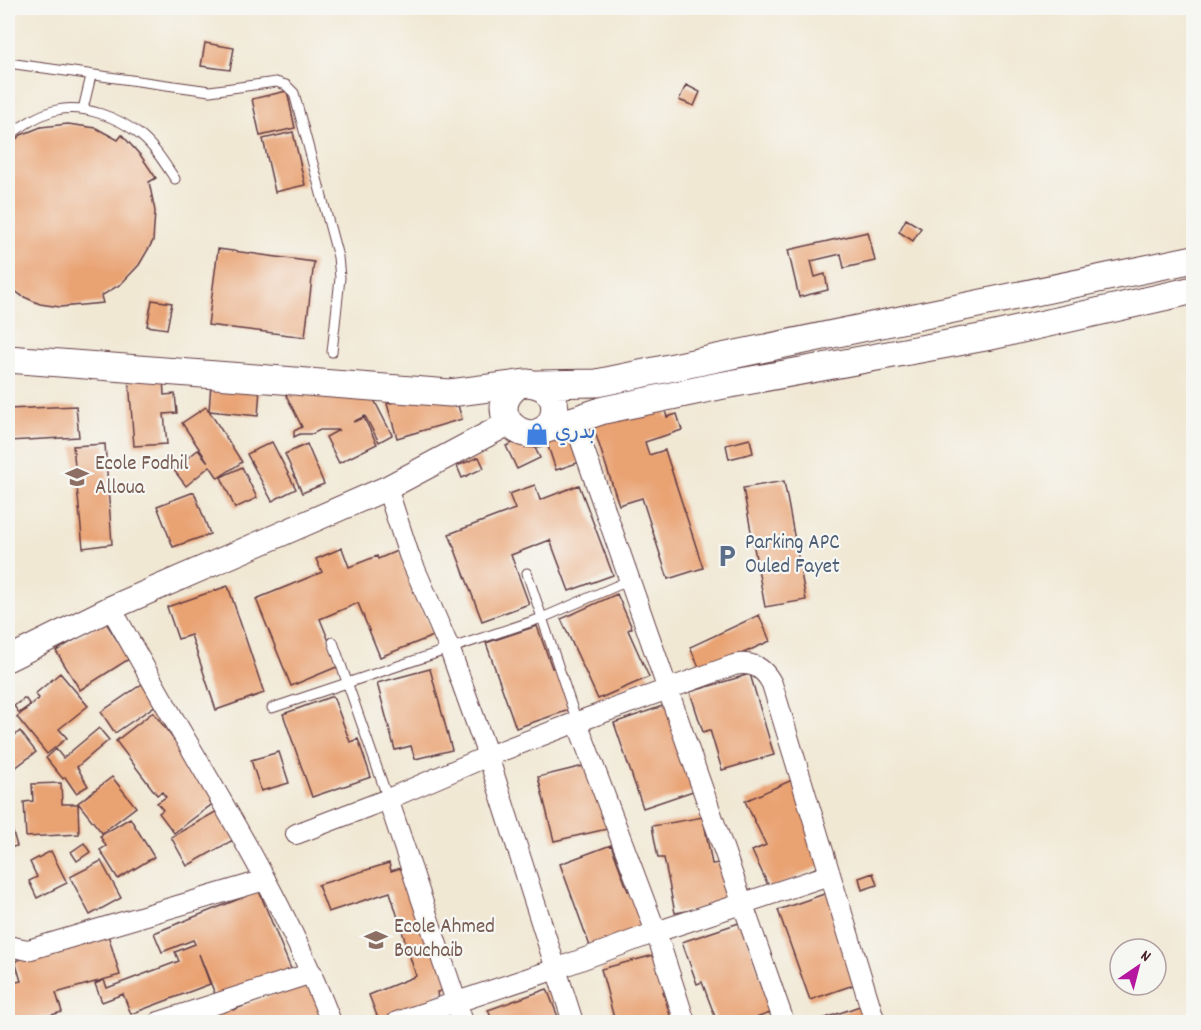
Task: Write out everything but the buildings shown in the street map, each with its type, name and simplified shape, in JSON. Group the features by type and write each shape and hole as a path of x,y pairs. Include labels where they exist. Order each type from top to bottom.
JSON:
{"main road":[{"path":"8,359 450,393 528,384 597,383 1194,259"},
{"path":"450,393 507,421 515,429 532,434 604,410 708,388 991,336 1194,290"},
{"path":"507,421 504,406 506,398 528,384 547,389 553,397 555,406 553,419 541,431"}],"street":[{"path":"8,659 111,608 387,488 507,421"},
{"path":"574,421 743,904 779,1021"},
{"path":"387,488 410,555 450,650 488,756 573,1023"},
{"path":"111,608 214,786 265,880 312,973 331,1023"},
{"path":"296,834 388,800 488,756 577,722 742,663 750,664 764,671 772,684 875,1023"},
{"path":"577,722 656,932 685,1023"},
{"path":"388,800 463,1023"},
{"path":"397,1023 656,932 829,875"},
{"path":"8,946 28,950 265,880"},
{"path":"159,1023 312,973"}],"lane":[{"path":"8,63 210,91 276,82 286,85 294,93 338,257 340,278 332,352"},
{"path":"83,109 91,76"},
{"path":"8,136 30,121 57,110 83,109 114,119 140,134 159,154 175,179"},
{"path":"527,573 577,722"},
{"path":"272,708 542,618 630,580"},
{"path":"333,642 388,800"}],"place":[{"name":"بدري","path":"537,434"},
{"name":"Ecole Fodhil Alloua","path":"77,477"},
{"name":"Parking APC Ouled Fayet","path":"727,556"},
{"name":"Ecole Ahmed Bouchaib","path":"376,940"}]}
